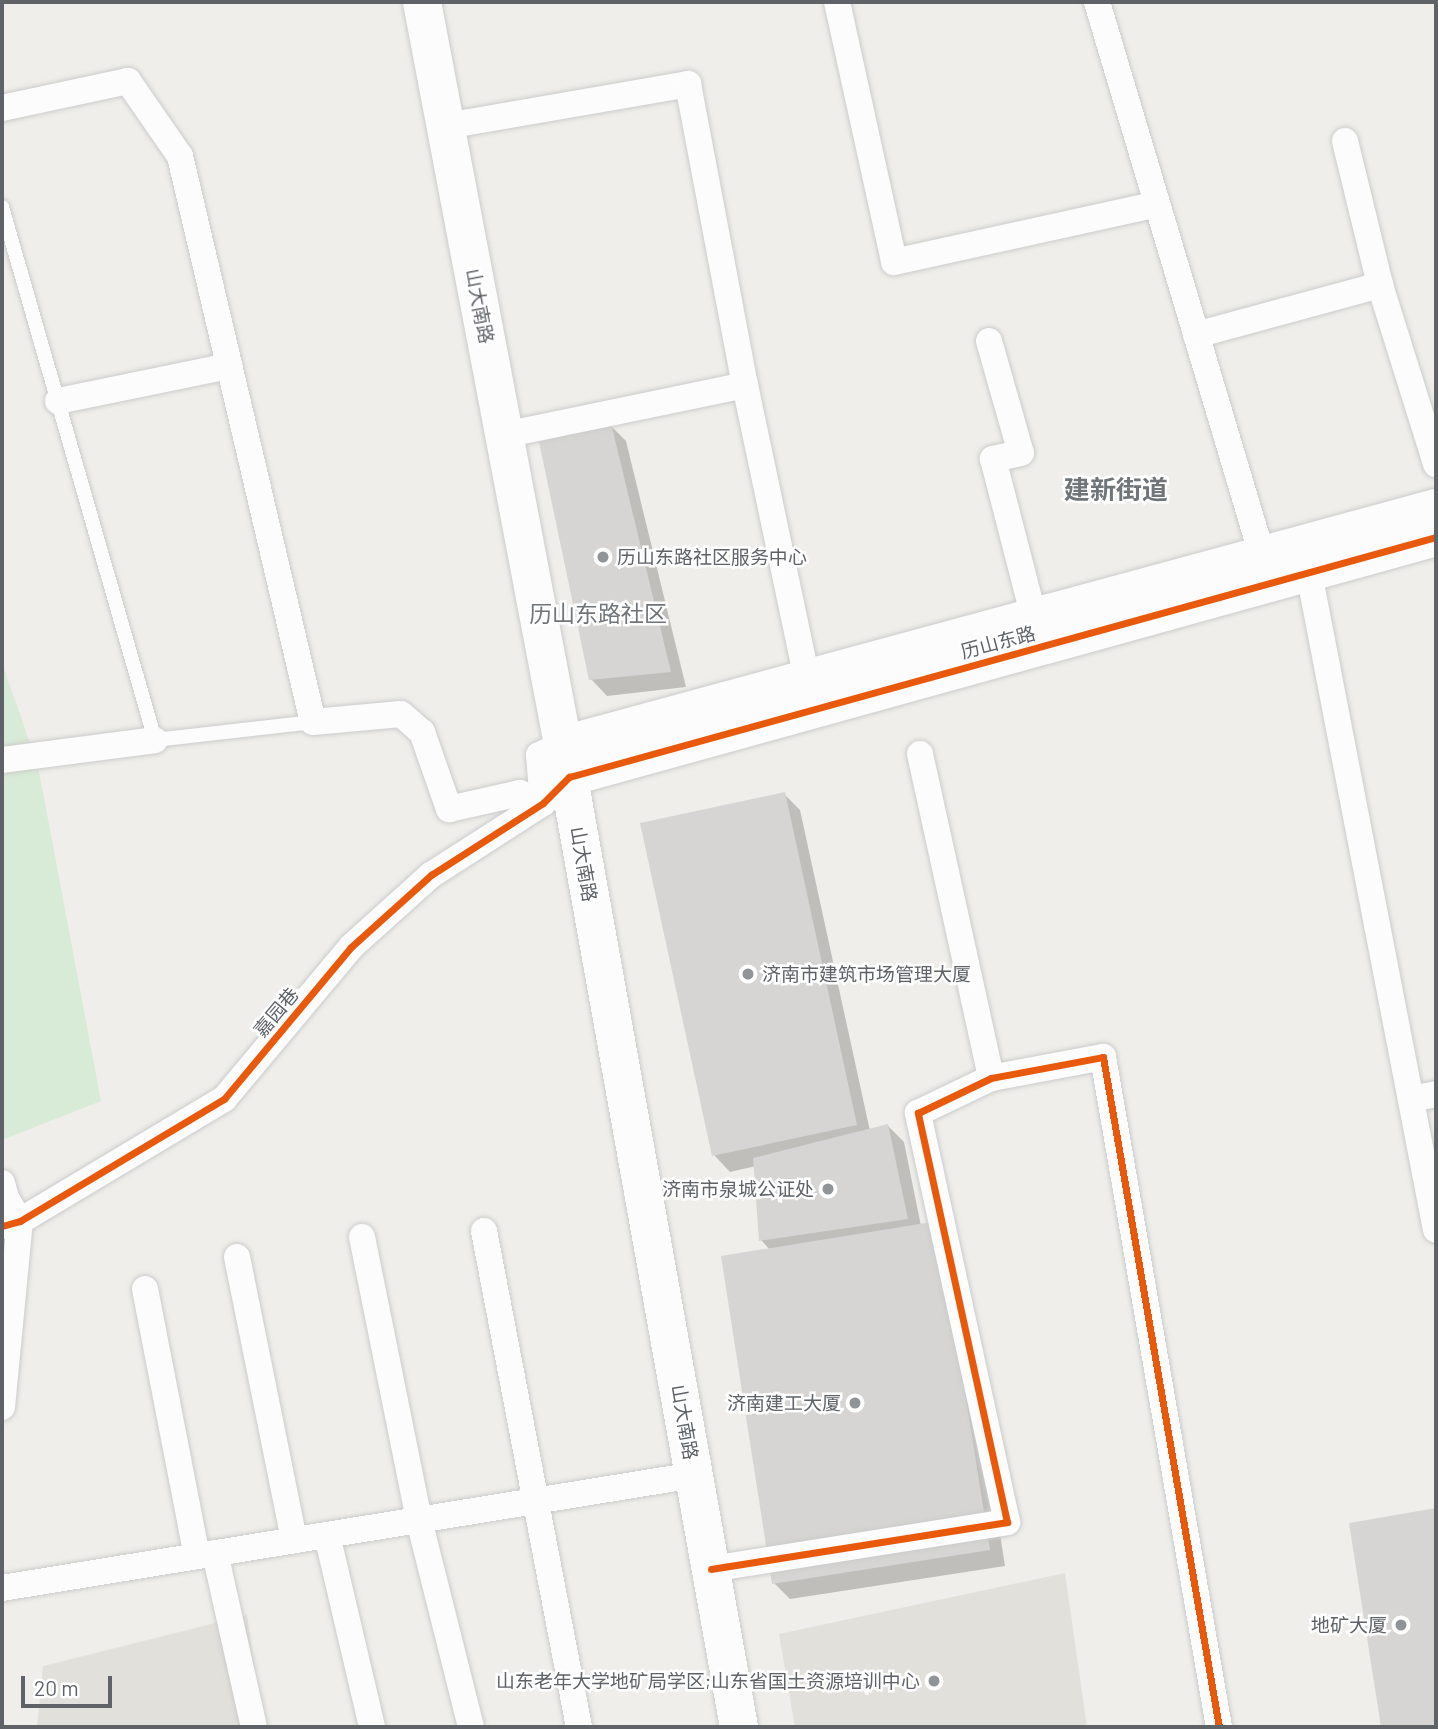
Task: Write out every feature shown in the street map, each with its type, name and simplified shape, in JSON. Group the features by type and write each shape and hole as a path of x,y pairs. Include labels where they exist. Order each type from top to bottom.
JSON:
{"street":[{"name":"山大南路","path":"422,2 504,435 558,775 694,1475 738,1727"},
{"path":"837,2 894,262 1157,204"},
{"path":"1097,2 1262,555"},
{"path":"2,108 128,81 180,156 313,722 401,714 422,732 449,809 520,793 558,775"},
{"path":"446,126 688,84 745,385 807,678"},
{"path":"1345,141 1380,285 1436,464"},
{"path":"1196,335 1380,285"},
{"path":"989,341 1021,453 993,459 1034,617"},
{"path":"58,401 229,366"},
{"path":"504,435 745,385"},
{"name":"历山东路","path":"558,775 807,678 1436,508"},
{"name":"历山东路","path":"558,775 1436,537"},
{"path":"1309,573 1424,1097 1436,1230"},
{"path":"2,760 155,740"},
{"path":"920,754 991,1078"},
{"name":"嘉园巷","path":"11,1224 224,1099 351,947 431,874 558,775"},
{"path":"711,1569 1007,1522 918,1112 991,1078 1103,1057 1219,1727"},
{"path":"2,1183 11,1224 2,1407"},
{"path":"484,1231 579,1727"},
{"path":"362,1237 419,1520 471,1727"},
{"path":"236,1257 293,1540"},
{"path":"145,1289 206,1554 254,1727"},
{"path":"2,1588 694,1475"},
{"path":"327,1535 372,1727"}],"lane":[{"path":"2,207 155,740 313,722"}],"shaded area":[{"name":"山东老年大学地矿局学区;山东省国土资源培训中心","path":"1065,1573 1087,1727 795,1727 779,1634"},
{"path":"247,1615 262,1727 37,1727 43,1666"}],"green space":[{"path":"2,663 38,766 101,1101 2,1140"}],"building":[{"name":"历山东路社区服务中心","path":"611,423 671,672 589,680 539,442"},
{"name":"济南市建筑市场管理大厦","path":"785,792 857,1125 712,1156 640,823"},
{"name":"济南市泉城公证处","path":"888,1124 908,1219 759,1241 753,1158"},
{"name":"济南建工大厦","path":"938,1221 990,1550 772,1584 721,1256"},
{"name":"地矿大厦","path":"1436,1508 1436,1727 1381,1727 1349,1523"}],"cycle path":[{"path":"2,1226 20,1221 224,1099 351,947 431,875 543,803 569,777 1436,537"},
{"path":"711,1569 1007,1522 918,1113 991,1078 1103,1057 1219,1727"}],"place":[{"name":"历山东路社区服务中心","path":"603,557"},
{"name":"济南市建筑市场管理大厦","path":"748,974"},
{"name":"济南市泉城公证处","path":"828,1189"},
{"name":"济南建工大厦","path":"855,1403"},
{"name":"地矿大厦","path":"1401,1625"},
{"name":"山东老年大学地矿局学区;山东省国土资源培训中心","path":"934,1681"}],"district":[{"name":"建新街道","path":"1116,489"},
{"name":"历山东路社区","path":"598,613"}]}
